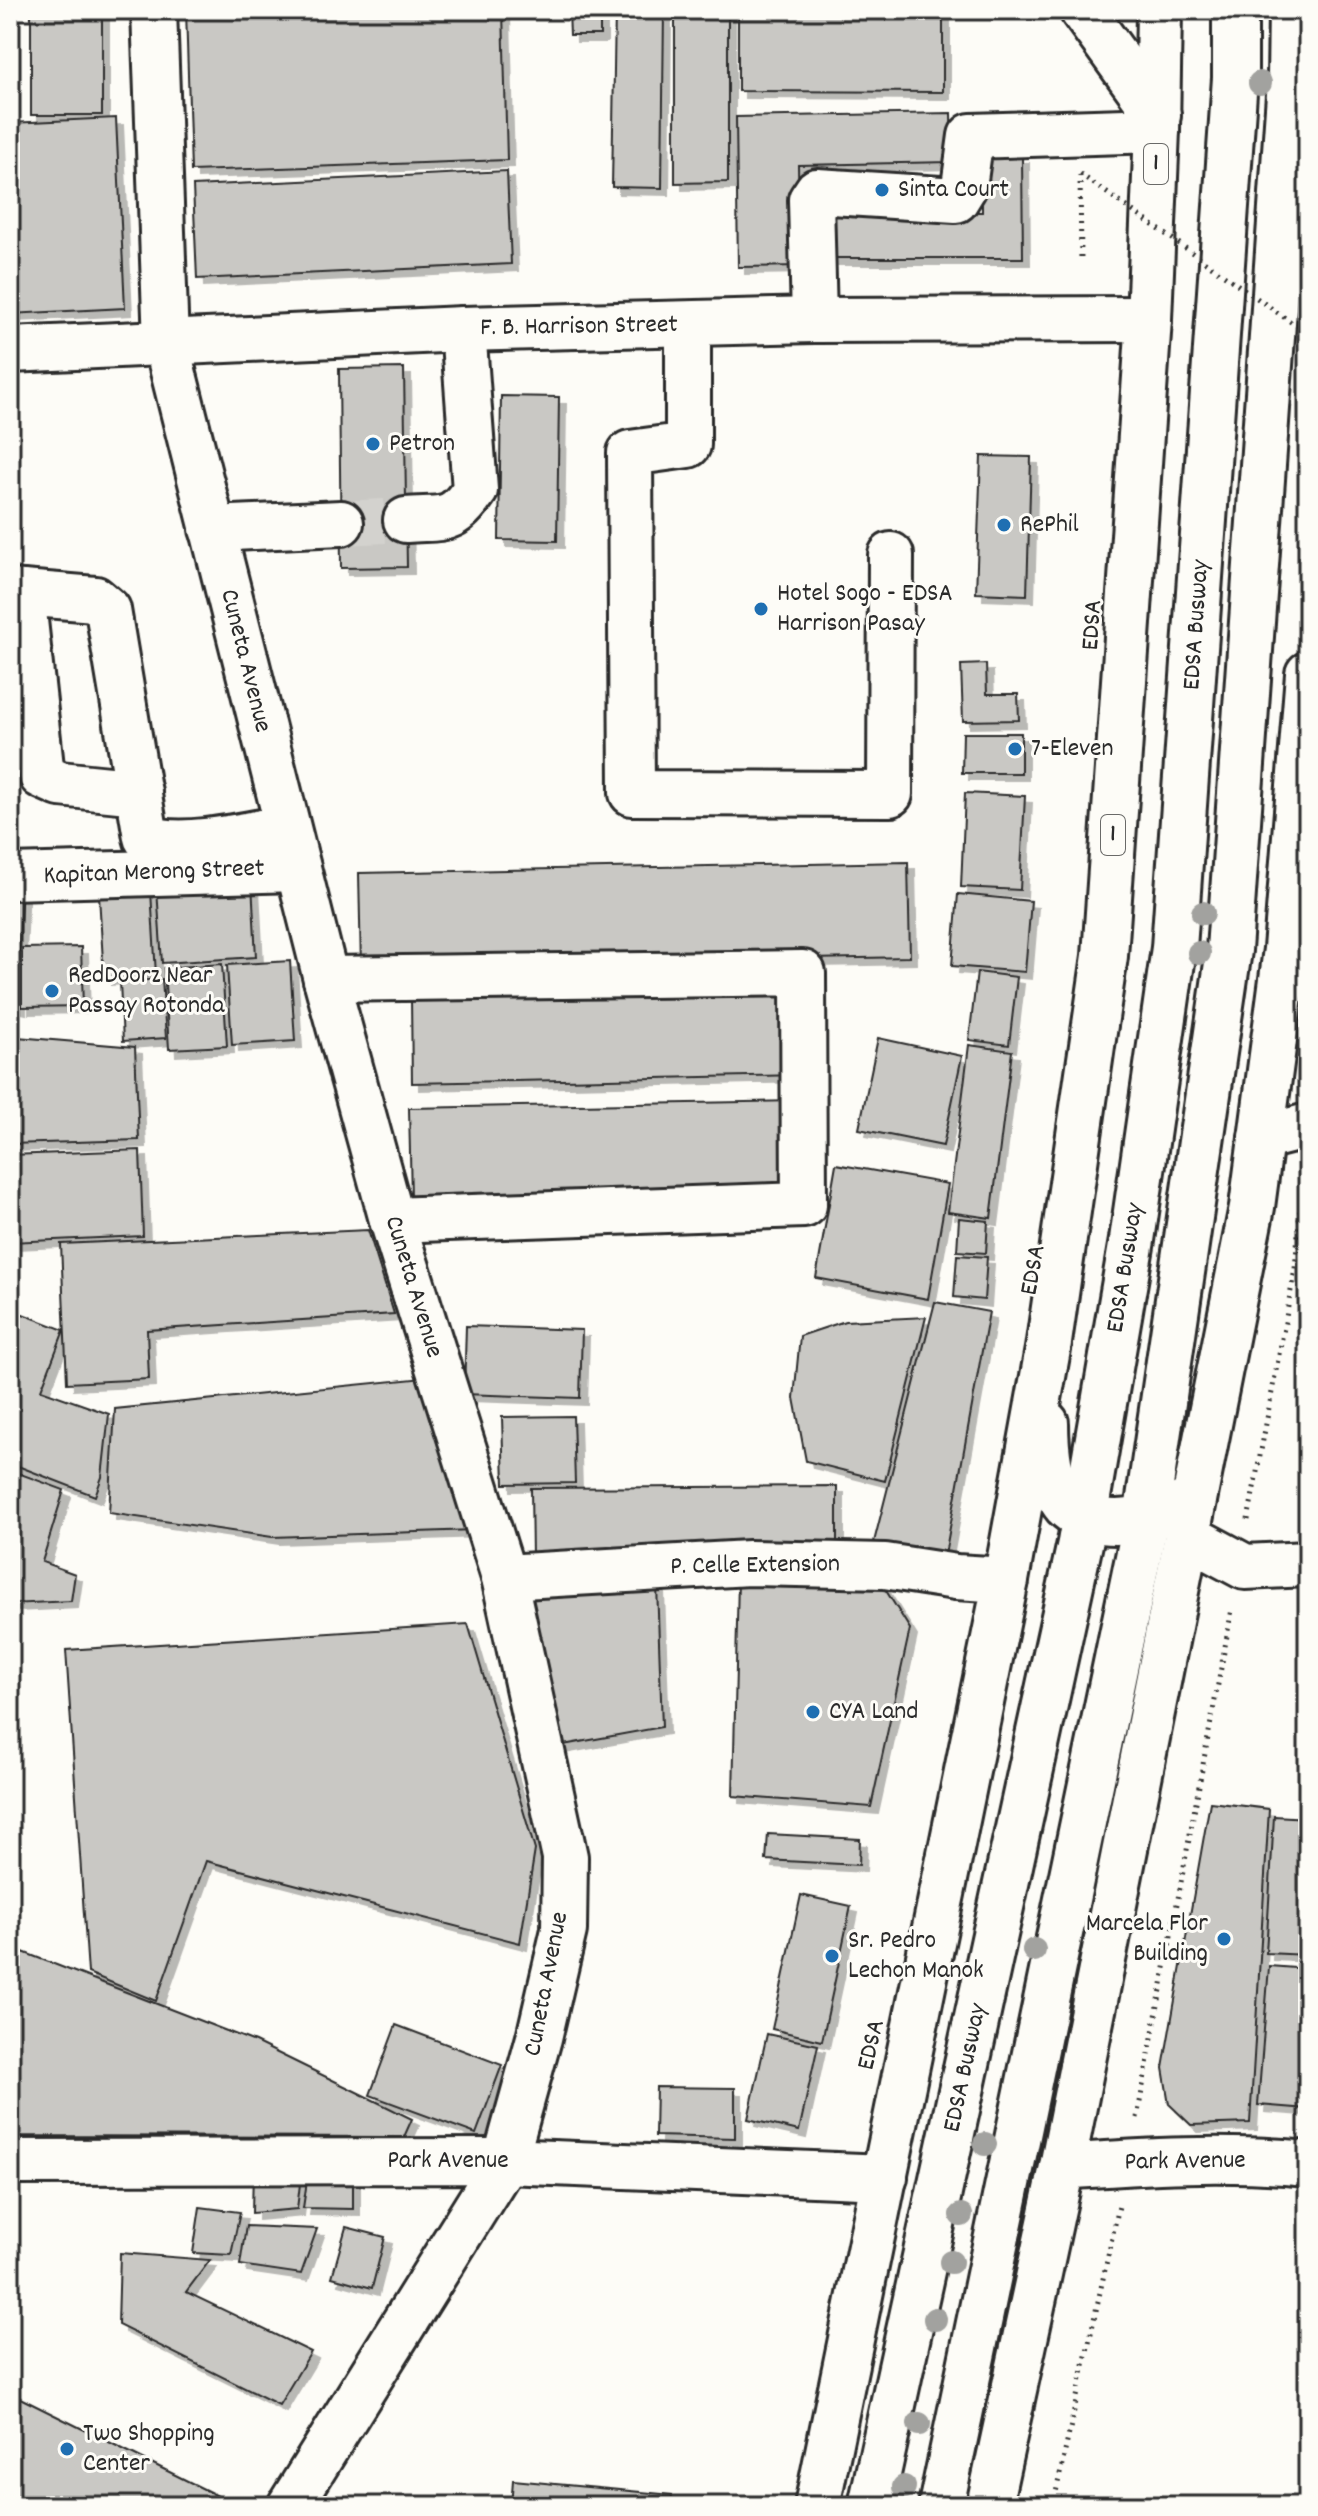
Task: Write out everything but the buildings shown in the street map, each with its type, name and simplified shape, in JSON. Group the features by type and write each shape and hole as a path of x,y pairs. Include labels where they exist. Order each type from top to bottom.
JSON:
{"main road":[{"name":"Cuneta Avenue","path":"154,10 166,343 326,979 392,1220 504,1577 565,1857 564,1930 539,2038 505,2161 290,2506"},
{"path":"814,320 811,200 817,191 956,200 964,187 971,136 1114,131 1158,123 1082,10"},
{"name":"EDSA","path":"817,2506 1006,1580 1048,1349 1105,956 1149,319 1158,123 1159,10"},
{"name":"EDSA Busway","path":"871,2506 1085,1517 1132,1240 1174,948 1235,78 1235,10"},
{"path":"941,2506 1146,1519 1229,950 1289,96 1291,10"},
{"name":"F. B. Harrison Street","path":"10,350 463,329 814,320 1149,319"},
{"path":"688,324 688,445 630,453 632,793 890,794 891,555"},
{"path":"406,520 452,517 475,490 463,329"},
{"path":"212,529 341,523"},
{"path":"139,792 60,784 42,776 16,593 95,599 108,610 139,792 146,837 160,843 228,838 287,827"},
{"path":"989,2506 1062,2167 1191,1517 1252,1207 1261,1138 1297,954 1308,674"},
{"name":"Kapitan Merong Street","path":"10,877 298,869"},
{"path":"326,979 803,973 804,1205 392,1220"},
{"path":"1261,1138 1308,1126"},
{"path":"1048,1349 1046,1451 1053,1480 1066,1506 1085,1517 1124,1522 1191,1517 1245,1567 1308,1564"},
{"name":"P. Celle Extension","path":"504,1577 749,1563 885,1566 956,1577 1006,1580"},
{"name":"Park Avenue","path":"10,2162 505,2161 885,2177"},
{"name":"Park Avenue","path":"1062,2167 1129,2162 1281,2161 1308,2164"}],"path":[{"path":"1114,131 1114,209"},
{"path":"1081,260 1080,174 1308,334"},
{"path":"1053,2506 1129,2162 1295,1269 1301,1205"}],"tunnel":[{"path":"341,523 406,520"}],"place":[{"name":"Sinta Court","path":"882,190"},
{"name":"Petron","path":"373,444"},
{"name":"RePhil","path":"1004,525"},
{"name":"Hotel Sogo - EDSA Harrison Pasay","path":"761,609"},
{"name":"7-Eleven","path":"1015,749"},
{"name":"RedDoorz Near Passay Rotonda","path":"52,991"},
{"name":"CYA Land","path":"813,1712"},
{"name":"Marcela Flor Building","path":"1224,1939"},
{"name":"Sr. Pedro Lechon Manok","path":"832,1956"},
{"name":"Two Shopping Center","path":"67,2449"}]}
